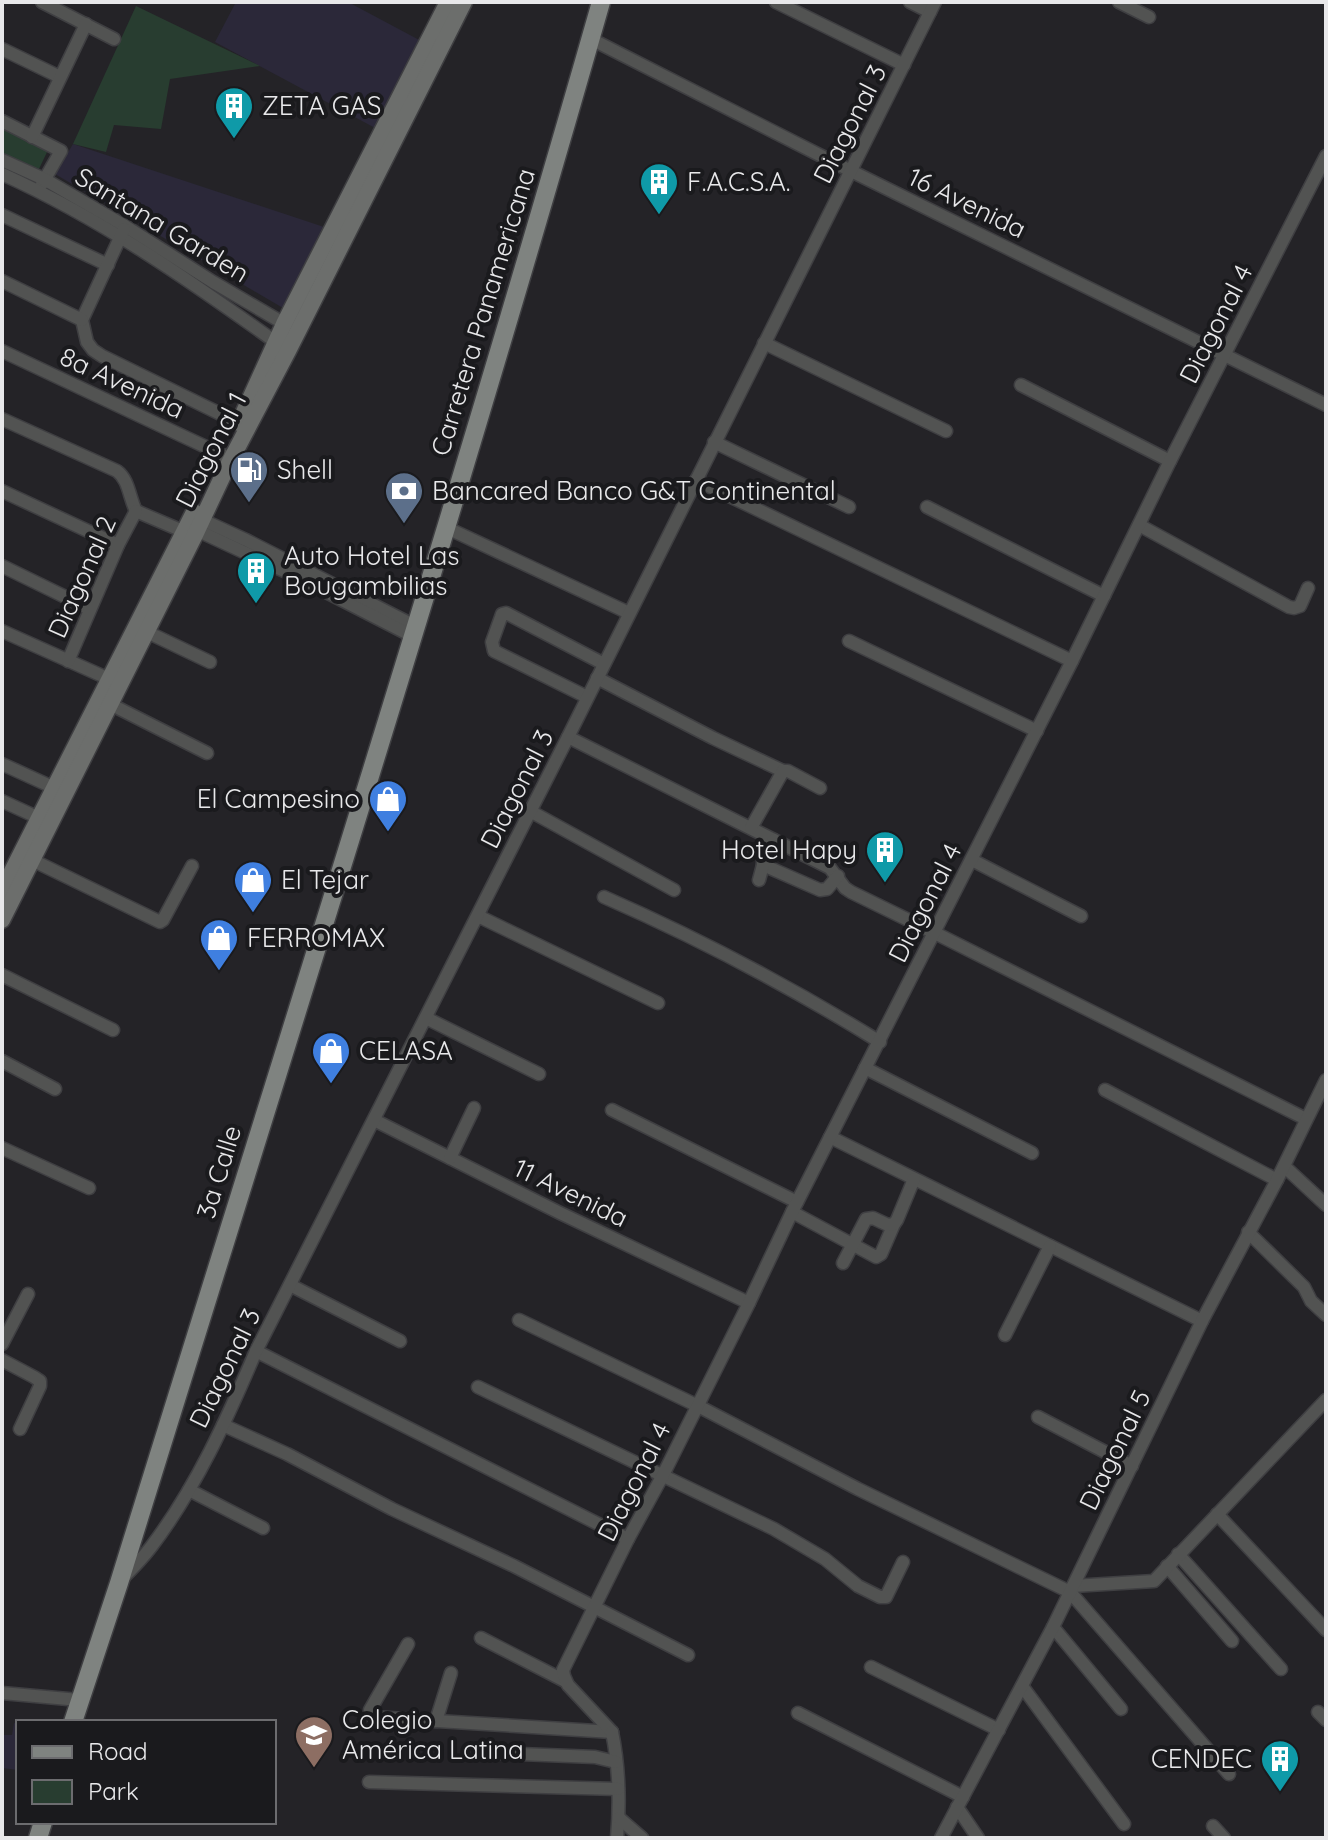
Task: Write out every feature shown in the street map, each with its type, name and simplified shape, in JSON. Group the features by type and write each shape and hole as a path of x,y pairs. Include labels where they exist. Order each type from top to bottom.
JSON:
{"main road":[{"name":"Diagonal 1","path":"2,920 32,860 60,790 282,347 448,2"},
{"name":"Diagonal 1","path":"291,327 464,2"},
{"name":"Carretera Panamericana","path":"414,631 523,274 601,2"},
{"name":"Diagonal 1","path":"2,891 7,867 60,790 110,704 115,682 147,632 223,455 282,347"},
{"name":"3a Calle","path":"74,1720 119,1583 414,631"}],"street":[{"path":"42,2 114,39"},
{"path":"776,2 904,65"},
{"path":"910,2 933,7"},
{"path":"1119,2 1149,17"},
{"name":"Diagonal 3","path":"119,1583 150,1548 189,1490 223,1425 256,1351 478,916 933,7"},
{"path":"32,137 86,24"},
{"name":"16 Avenida","path":"591,39 1326,405"},
{"path":"2,49 60,77"},
{"path":"2,121 61,151 41,185"},
{"name":"Diagonal 4","path":"564,1676 628,1539 698,1406 830,1137 1326,156"},
{"name":"Santana Garden","path":"2,160 291,327"},
{"name":"Santana Garden","path":"2,174 41,185"},
{"path":"2,215 108,265"},
{"path":"123,231 82,320 87,342 102,356 239,423"},
{"name":"Santana Garden","path":"123,231 282,347"},
{"path":"2,281 82,320"},
{"path":"235,312 241,299"},
{"path":"764,343 946,431"},
{"name":"8a Avenida","path":"2,351 223,455"},
{"path":"1021,385 1170,461"},
{"path":"2,419 117,471 126,481 136,511 193,527 414,631"},
{"path":"714,442 849,507"},
{"path":"696,480 1072,661"},
{"path":"2,491 118,545"},
{"path":"927,507 1104,596"},
{"name":"Diagonal 2","path":"68,661 136,511"},
{"path":"1139,525 1289,607 1300,606 1308,588"},
{"path":"445,527 629,613"},
{"path":"2,566 90,609"},
{"path":"587,697 494,651 492,642 501,617 506,613 604,664"},
{"path":"2,631 115,682"},
{"path":"147,632 210,662"},
{"path":"849,641 1037,731"},
{"path":"597,678 713,738 820,788"},
{"path":"110,704 207,753"},
{"path":"568,737 830,868 851,892 1306,1119"},
{"path":"2,764 60,790"},
{"path":"751,828 783,771"},
{"path":"2,801 39,818"},
{"path":"530,811 674,890"},
{"path":"759,880 762,860 774,840"},
{"path":"32,860 160,922 192,866"},
{"path":"972,860 1081,916"},
{"path":"763,865 820,890 827,889 838,876"},
{"path":"604,897 745,964 880,1042"},
{"path":"478,916 658,1003"},
{"path":"2,975 113,1030"},
{"path":"426,1018 539,1074"},
{"path":"2,1061 55,1089"},
{"path":"865,1068 1032,1153"},
{"name":"Diagonal 5","path":"941,1838 1053,1627 1202,1321 1326,1080"},
{"path":"1105,1090 1277,1180"},
{"path":"450,1158 474,1108"},
{"path":"612,1110 795,1207 878,1257 914,1179"},
{"name":"11 Avenida","path":"374,1120 749,1303"},
{"path":"830,1137 1202,1321"},
{"path":"2,1148 89,1188"},
{"path":"1284,1166 1324,1199"},
{"path":"843,1263 866,1219 894,1224"},
{"path":"1248,1232 1304,1287 1311,1301 1326,1315"},
{"path":"1005,1335 1050,1246"},
{"path":"290,1285 400,1341"},
{"path":"2,1344 28,1294"},
{"path":"519,1320 698,1406 858,1489 1071,1589 1229,1774"},
{"path":"256,1351 628,1539"},
{"path":"2,1360 40,1381 20,1429"},
{"path":"478,1387 774,1529 825,1559 858,1586 880,1597 886,1597 903,1562"},
{"path":"1071,1589 1157,1579 1326,1400"},
{"path":"1038,1417 1132,1466"},
{"path":"223,1425 514,1566 688,1655"},
{"path":"189,1490 263,1528"},
{"path":"1217,1514 1326,1630"},
{"path":"1178,1554 1281,1669"},
{"path":"1167,1566 1232,1641"},
{"path":"1053,1627 1121,1709"},
{"path":"481,1638 564,1676 612,1732 618,1789 617,1838"},
{"path":"408,1644 370,1713 373,1717 612,1732"},
{"path":"871,1667 999,1730"},
{"path":"436,1721 451,1673"},
{"path":"1022,1686 1124,1824"},
{"path":"2,1693 79,1700"},
{"path":"798,1713 960,1802 978,1838"},
{"path":"496,1753 595,1757 616,1762"},
{"path":"369,1782 618,1789"},
{"path":"619,1818 642,1838"},
{"path":"1213,1826 1224,1838"}],"shaded area":[{"path":"236,2 348,2 423,42 377,129 215,42"},
{"path":"73,144 324,227 283,308 55,174"},
{"path":"16,1724 16,1770 2,1768 3,1735 12,1735"}],"green space":[{"path":"136,6 260,66 170,79 161,129 114,125 106,152 73,144"},
{"path":"2,128 48,150 38,171 2,155"}],"place":[{"name":"ZETA GAS","path":"234,140"},
{"name":"F.A.C.S.A.","path":"659,216"},
{"name":"Shell","path":"249,504"},
{"name":"Bancared Banco G&T Continental","path":"404,525"},
{"name":"Auto Hotel Las Bougambilias","path":"256,605"},
{"name":"El Campesino","path":"388,833"},
{"name":"Hotel Hapy","path":"885,884"},
{"name":"El Tejar","path":"253,914"},
{"name":"FERROMAX","path":"219,972"},
{"name":"CELASA","path":"331,1085"},
{"name":"Colegio América Latina","path":"314,1769"},
{"name":"CENDEC","path":"1280,1793"}]}
